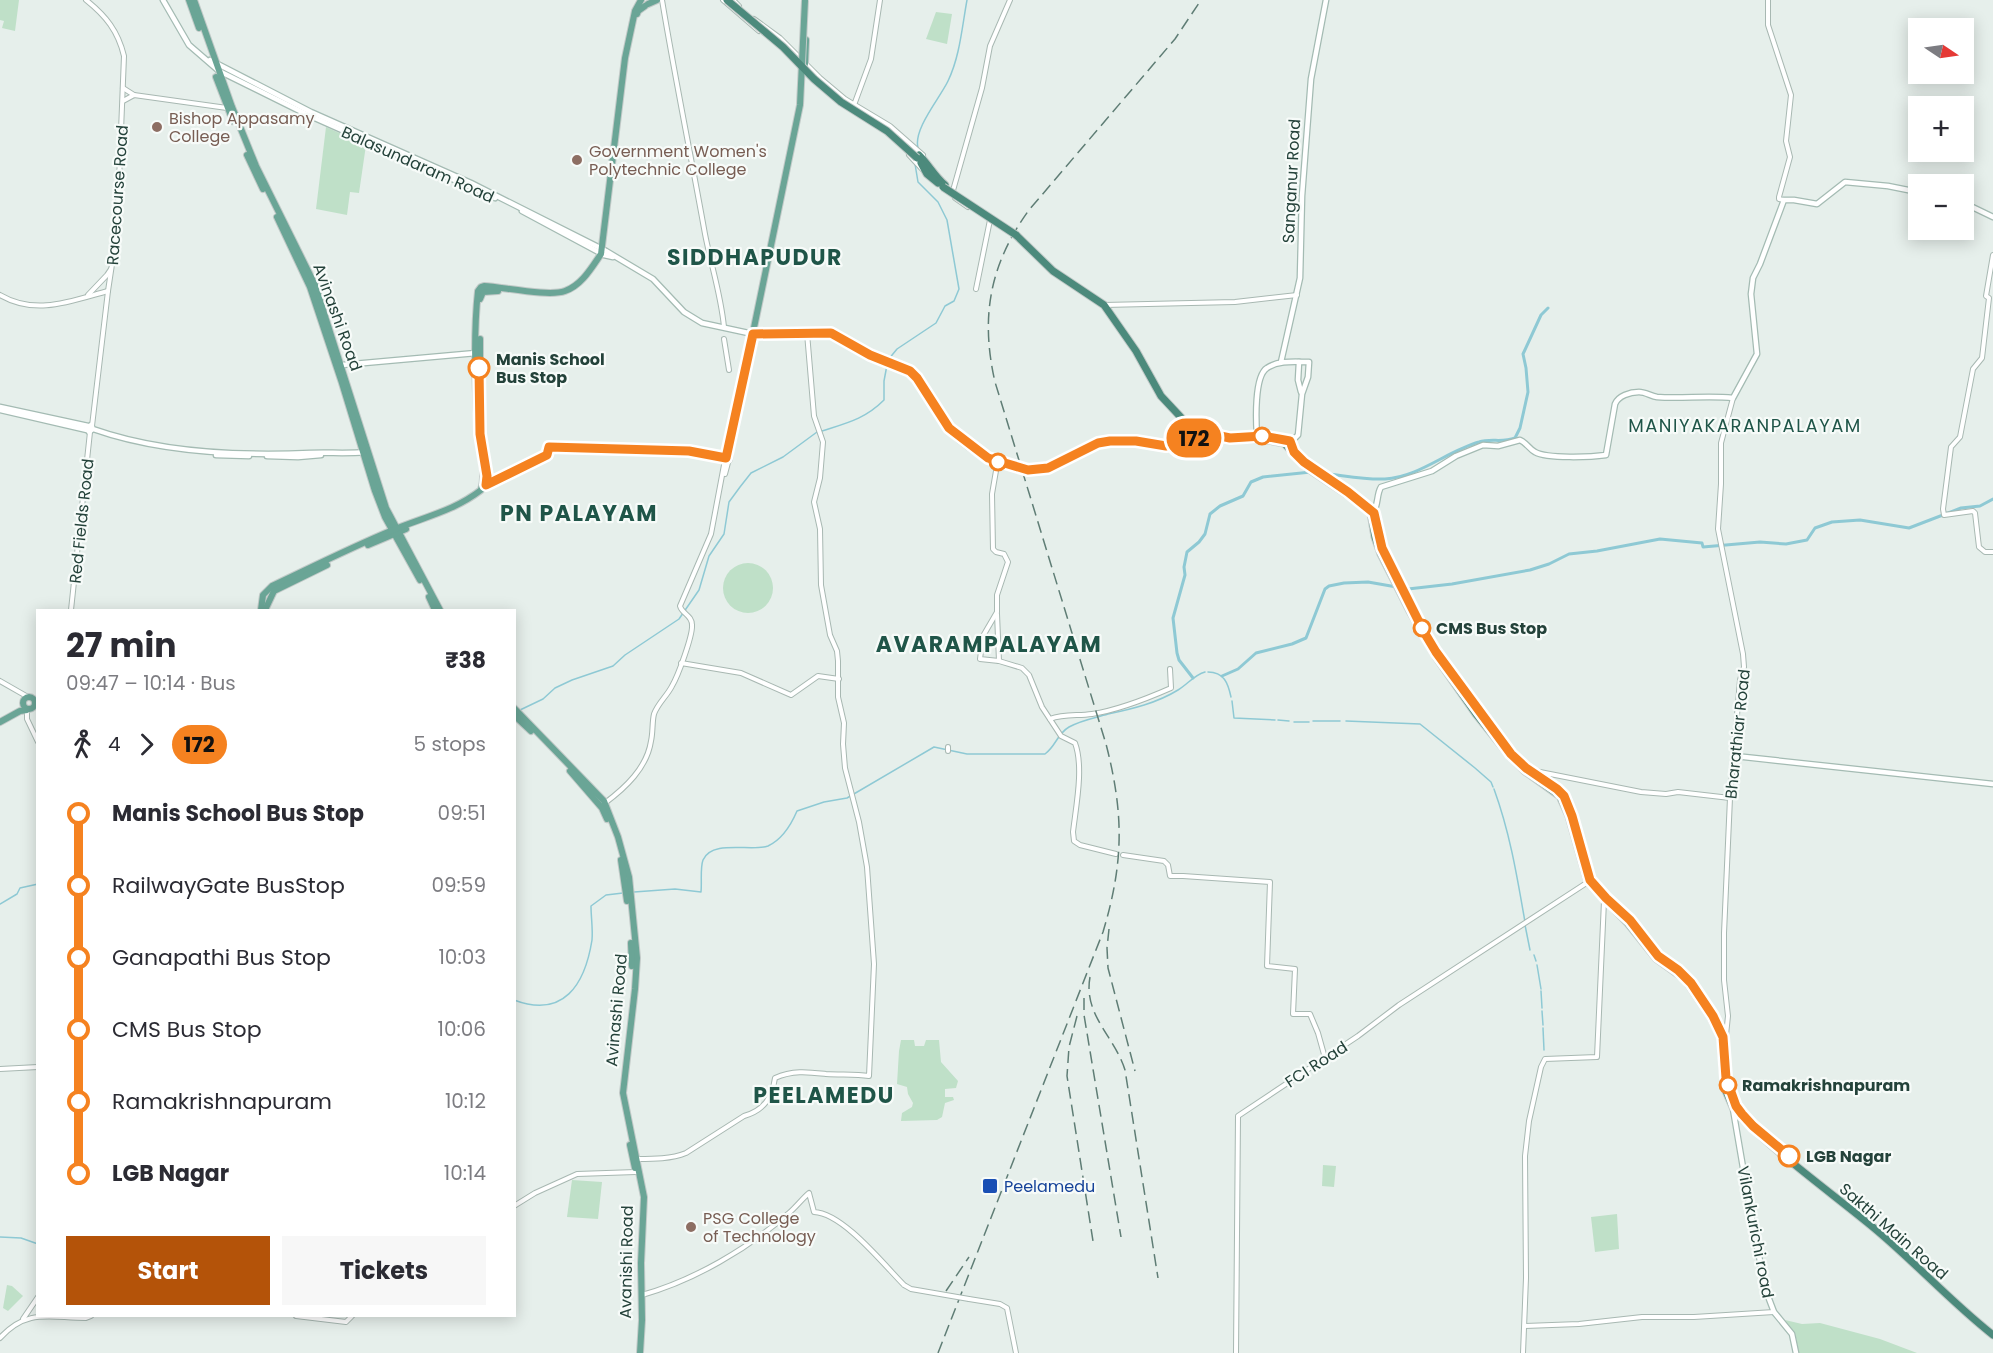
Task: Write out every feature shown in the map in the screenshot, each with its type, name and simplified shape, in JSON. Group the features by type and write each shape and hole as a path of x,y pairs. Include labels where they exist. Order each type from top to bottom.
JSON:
{"highway":[{"path":"728,0 784,44 842,100 890,129 942,184 1018,232 1054,267 1106,305 1142,356 1163,396 1187,422 1204,434 1230,440 1288,440 1294,452 1313,471 1373,514"},
{"path":"1204,434 1230,438 1257,436 1274,439"},
{"path":"1288,444 1313,471 1348,492 1373,514 1380,543 1402,593 1437,658 1470,706 1509,755 1560,796 1569,816 1589,881 1605,900 1630,920 1658,956 1686,977 1713,1016 1722,1038 1726,1078 1735,1106 1753,1126 1878,1228 1993,1333"}],"main road":[{"path":"163,0 182,34 200,55 213,60"},
{"name":"Avinashi Road","path":"189,0 256,166 315,285 342,365 375,491 439,609"},
{"name":"Avinashi Road","path":"194,0 228,108 254,170 310,287 365,450"},
{"path":"264,609 274,591 395,531 455,507 481,490 484,484 477,417 477,295 481,287 565,291 587,274 603,252 628,58 638,11 645,2 659,0"},
{"path":"754,335 801,105 805,74 800,58 805,0"},
{"path":"754,335 799,104 805,0"},
{"path":"728,453 800,105 805,0"},
{"name":"Sanganur Road","path":"1281,362 1300,278 1302,196 1311,79 1326,0"},
{"path":"200,55 213,60"},
{"name":"Balasundaram Road","path":"213,60 345,130 513,206 616,258 653,279 691,318 702,323 754,335"},
{"name":"Balasundaram Road","path":"213,60 345,130"},
{"path":"1784,200 1817,204 1845,182 1908,190"},
{"name":"Bharathiar Road","path":"1733,398 1757,354 1751,294 1753,278 1784,200"},
{"path":"1974,208 1993,217"},
{"path":"754,335 807,333 832,335 850,347 903,368 916,375 949,428 982,453 999,462 1028,470 1048,468 1098,443 1124,441 1166,446 1182,443 1204,434"},
{"path":"754,335 807,333"},
{"path":"342,365 478,353"},
{"path":"1257,436 1256,413 1262,375 1266,368 1281,362 1309,362 1308,377 1302,394 1298,435 1288,444"},
{"path":"1299,362 1298,380 1302,394"},
{"path":"1373,514 1381,487 1432,471 1456,456 1483,445 1498,446 1520,440 1537,453 1568,457 1606,455 1615,404 1622,396 1642,392 1654,397 1733,398"},
{"path":"0,408 130,441 199,453 298,457 365,450"},
{"name":"Avinashi Road","path":"410,558 435,609"},
{"path":"0,721 24,708 33,708 34,701 24,699 24,708"},
{"path":"0,721 24,708"},
{"name":"Avinashi Road","path":"517,715 591,786 605,803 620,843 637,958 635,989 619,1093 636,1172"},
{"name":"Avinashi Road","path":"517,715 602,808 618,852 627,886"},
{"path":"1734,756 1993,784"},
{"name":"Avinashi Road","path":"623,1068 622,1093 637,1159 645,1213 638,1353"},
{"name":"Vilankurichi road","path":"1735,1106 1758,1257 1766,1291 1774,1312 1792,1334 1796,1353"},
{"name":"Avanishi Road","path":"636,1172 641,1214 637,1263 638,1353"}],"street":[{"name":"Racecourse Road","path":"86,0 106,17 121,41 124,56 117,231 90,429"},
{"path":"659,0 704,241 723,327"},
{"path":"728,0 780,38 800,58"},
{"path":"728,0 802,66 854,105 878,118 906,138 914,146 923,163"},
{"path":"854,105 871,59 880,0"},
{"path":"951,196 982,88 990,46 1010,0"},
{"path":"1768,0 1768,25 1791,96 1786,141 1790,157 1779,197 1780,200 1784,200"},
{"path":"805,74 846,109 889,136 923,163"},
{"path":"123,88 134,95 228,108"},
{"path":"123,102 134,95"},
{"path":"942,184 951,196 991,221 976,289"},
{"path":"1993,255 1986,296 1989,298 1982,358 1973,369 1960,437 1951,447 1943,509 1944,515 1973,511 1979,547 1985,552 1993,552"},
{"path":"86,297 107,275 112,266"},
{"path":"0,295 14,303 39,307 108,291"},
{"path":"1106,305 1235,302 1297,295"},
{"path":"637,1159 669,1157 686,1153 744,1116 754,1113 772,1094 775,1078 785,1074 810,1071 869,1076 874,964 866,858 845,768 844,723 838,697 837,651 830,635 821,585 820,529 814,502 820,478 823,442 814,416 807,333"},
{"path":"605,803 625,788 644,759 651,744 654,715 672,687 693,627 691,620 680,606 711,534 754,335"},
{"path":"724,339 729,370"},
{"name":"Bharathiar Road","path":"1722,1038 1727,1029 1728,1016 1724,953 1730,798 1737,711 1744,663 1739,627 1718,529 1721,443 1733,398"},
{"path":"934,406 938,418 948,430 997,465 992,494 993,549 1004,554 1008,562 997,595 999,661"},
{"name":"Red Fields Road","path":"71,609 90,429"},
{"path":"484,484 547,455 549,447 728,453"},
{"path":"997,612 984,633 980,658 1022,668 1027,673 1050,719 1061,735 1075,743 1077,749 1079,764 1074,841 1080,845 1116,854"},
{"path":"681,663 741,673 791,695 818,676 838,679"},
{"path":"1050,719 1064,715 1100,713 1148,699 1171,688 1170,669"},
{"path":"0,681 34,701"},
{"path":"24,708 36,738"},
{"path":"1530,773 1535,771 1641,792 1666,794 1678,792 1730,798"},
{"path":"1123,855 1164,861 1172,877 1270,882 1267,966 1295,969 1293,1014 1310,1014 1325,1058"},
{"name":"FCI Road","path":"1236,1353 1238,1116 1399,1005 1589,881"},
{"path":"1523,1353 1528,1123 1543,1062 1549,1058 1597,1057 1605,900"},
{"path":"0,1069 36,1067"},
{"path":"516,1205 535,1193 577,1174 636,1172"},
{"path":"641,1295 675,1285 726,1258 789,1212 809,1193 814,1212 822,1213 837,1221 858,1237 900,1281 911,1289 1003,1305 1008,1312 1016,1353"},
{"path":"0,1338 23,1320 36,1301"},
{"path":"1525,1326 1579,1324 1641,1317 1703,1317 1774,1312"},
{"path":"23,1320 36,1316"},
{"path":"62,1317 88,1317"},
{"path":"304,1317 346,1322 351,1317"}],"green space":[{"path":"0,0 19,0 15,31 2,28 4,21 0,20"},
{"path":"936,12 952,14 947,44 926,39"},
{"path":"326,127 366,145 359,193 350,192 347,215 316,209"},
{"path":"748,563 762,567 769,574 773,588 769,602 762,609 748,613 734,609 727,602 723,588 727,574 734,567"},
{"path":"901,1040 914,1040 915,1046 924,1046 926,1040 939,1040 941,1062 958,1081 956,1088 945,1089 945,1097 953,1097 954,1100 945,1103 942,1117 937,1120 901,1121 902,1113 912,1107 913,1103 907,1087 897,1084"},
{"path":"1323,1165 1336,1166 1334,1187 1322,1186"},
{"path":"572,1180 602,1182 598,1219 567,1217"},
{"path":"1617,1214 1619,1249 1595,1252 1591,1217"},
{"path":"7,1285 12,1286 23,1296 8,1311 3,1308"},
{"path":"1785,1320 1802,1324 1820,1323 1880,1339 1917,1353 1799,1353 1795,1333"}],"waterway":[{"path":"918,148 919,132 948,81 955,62 967,0"},
{"path":"888,360 897,349 936,323 945,306 954,301 959,289 947,220 938,202 918,182 915,164"},
{"path":"1320,473 1369,479 1397,477 1410,474 1479,442 1515,438 1520,428 1528,392 1523,354 1541,315 1548,308"},
{"path":"822,431 863,416 884,400 887,365"},
{"path":"520,710 543,699 555,688 613,666 625,655 679,619 699,590 709,556 724,534 729,502 740,487 751,473 783,457 817,432"},
{"path":"1193,678 1179,660 1173,618 1185,575 1187,552 1205,534 1210,514 1220,506 1243,496 1251,482 1263,477 1311,472"},
{"path":"1222,676 1238,669 1256,653 1306,638 1325,589 1329,586 1368,582 1408,589 1452,584 1530,570 1569,554 1660,539 1702,543 1703,547 1760,542 1786,544 1807,540 1815,528 1832,522 1860,520 1909,528 1961,508 1980,506 1993,499"},
{"path":"634,892 675,889 701,892 702,863 708,854 723,848 768,846 786,831 797,811 824,802 847,798 934,747 967,754 1045,754 1062,733 1074,725 1088,719 1153,702 1170,695 1205,672"},
{"path":"1208,672 1222,676 1231,697"},
{"path":"1232,701 1234,718 1275,720"},
{"path":"1278,720 1289,721"},
{"path":"1313,721 1340,721"},
{"path":"1346,721 1420,724 1475,768 1491,782 1493,787"},
{"path":"1294,722 1309,722"},
{"path":"1494,789 1509,838 1525,922"},
{"path":"0,904 17,894 20,888 36,884"},
{"path":"516,1001 531,1005 546,1005 559,1001 569,994 584,971 589,956 592,940 591,906 606,895 623,893"},
{"path":"1525,925 1530,950"},
{"path":"1534,955 1536,961"},
{"path":"1537,965 1541,989"},
{"path":"1541,991 1542,1008"},
{"path":"1542,1011 1543,1025"},
{"path":"1543,1028 1544,1050"},
{"path":"0,1237 21,1238 36,1243"}],"railway":[{"path":"938,1353 1103,932 1118,860 1116,793 1106,744 995,382 988,335 992,292 1005,250 1029,210 1175,39 1201,0"},
{"path":"1109,929 1108,968 1135,1071"},
{"path":"1090,977 1089,991 1095,1014 1125,1070 1158,1278"},
{"path":"1084,998 1084,1015 1121,1237"},
{"path":"1077,1016 1069,1047 1067,1076 1093,1241"},
{"path":"946,1291 969,1257"}],"bus line":[{"name":"172","path":"479,368 480,434 487,476 486,485 547,455 549,447 689,451 726,458 753,334 831,333 870,355 910,371 917,378 949,428 988,458 1028,470 1048,468 1098,443 1110,441 1136,441 1166,446 1182,443 1206,433 1224,438 1263,436 1290,441 1294,452 1304,462 1372,510 1382,548 1414,614 1436,652 1511,754 1564,796 1590,880 1630,920 1658,956 1678,970 1691,983 1713,1016 1723,1037 1728,1089 1736,1106 1753,1126 1789,1156"}],"place":[{"name":"Bishop Appasamy College","path":"157,127"},
{"name":"Government Women's Polytechnic College","path":"577,160"},
{"name":"Manis School Bus Stop","path":"479,368"},
{"name":"CMS Bus Stop","path":"1422,628"},
{"name":"Ramakrishnapuram","path":"1728,1085"},
{"name":"LGB Nagar","path":"1789,1156"},
{"name":"Peelamedu","path":"990,1186"},
{"name":"PSG College of Technology","path":"691,1227"}],"district":[{"name":"SIDDHAPUDUR","path":"755,257"},
{"name":"MANIYAKARANPALAYAM","path":"1745,426"},
{"name":"PN PALAYAM","path":"579,513"},
{"name":"AVARAMPALAYAM","path":"989,644"},
{"name":"PEELAMEDU","path":"824,1095"}]}
